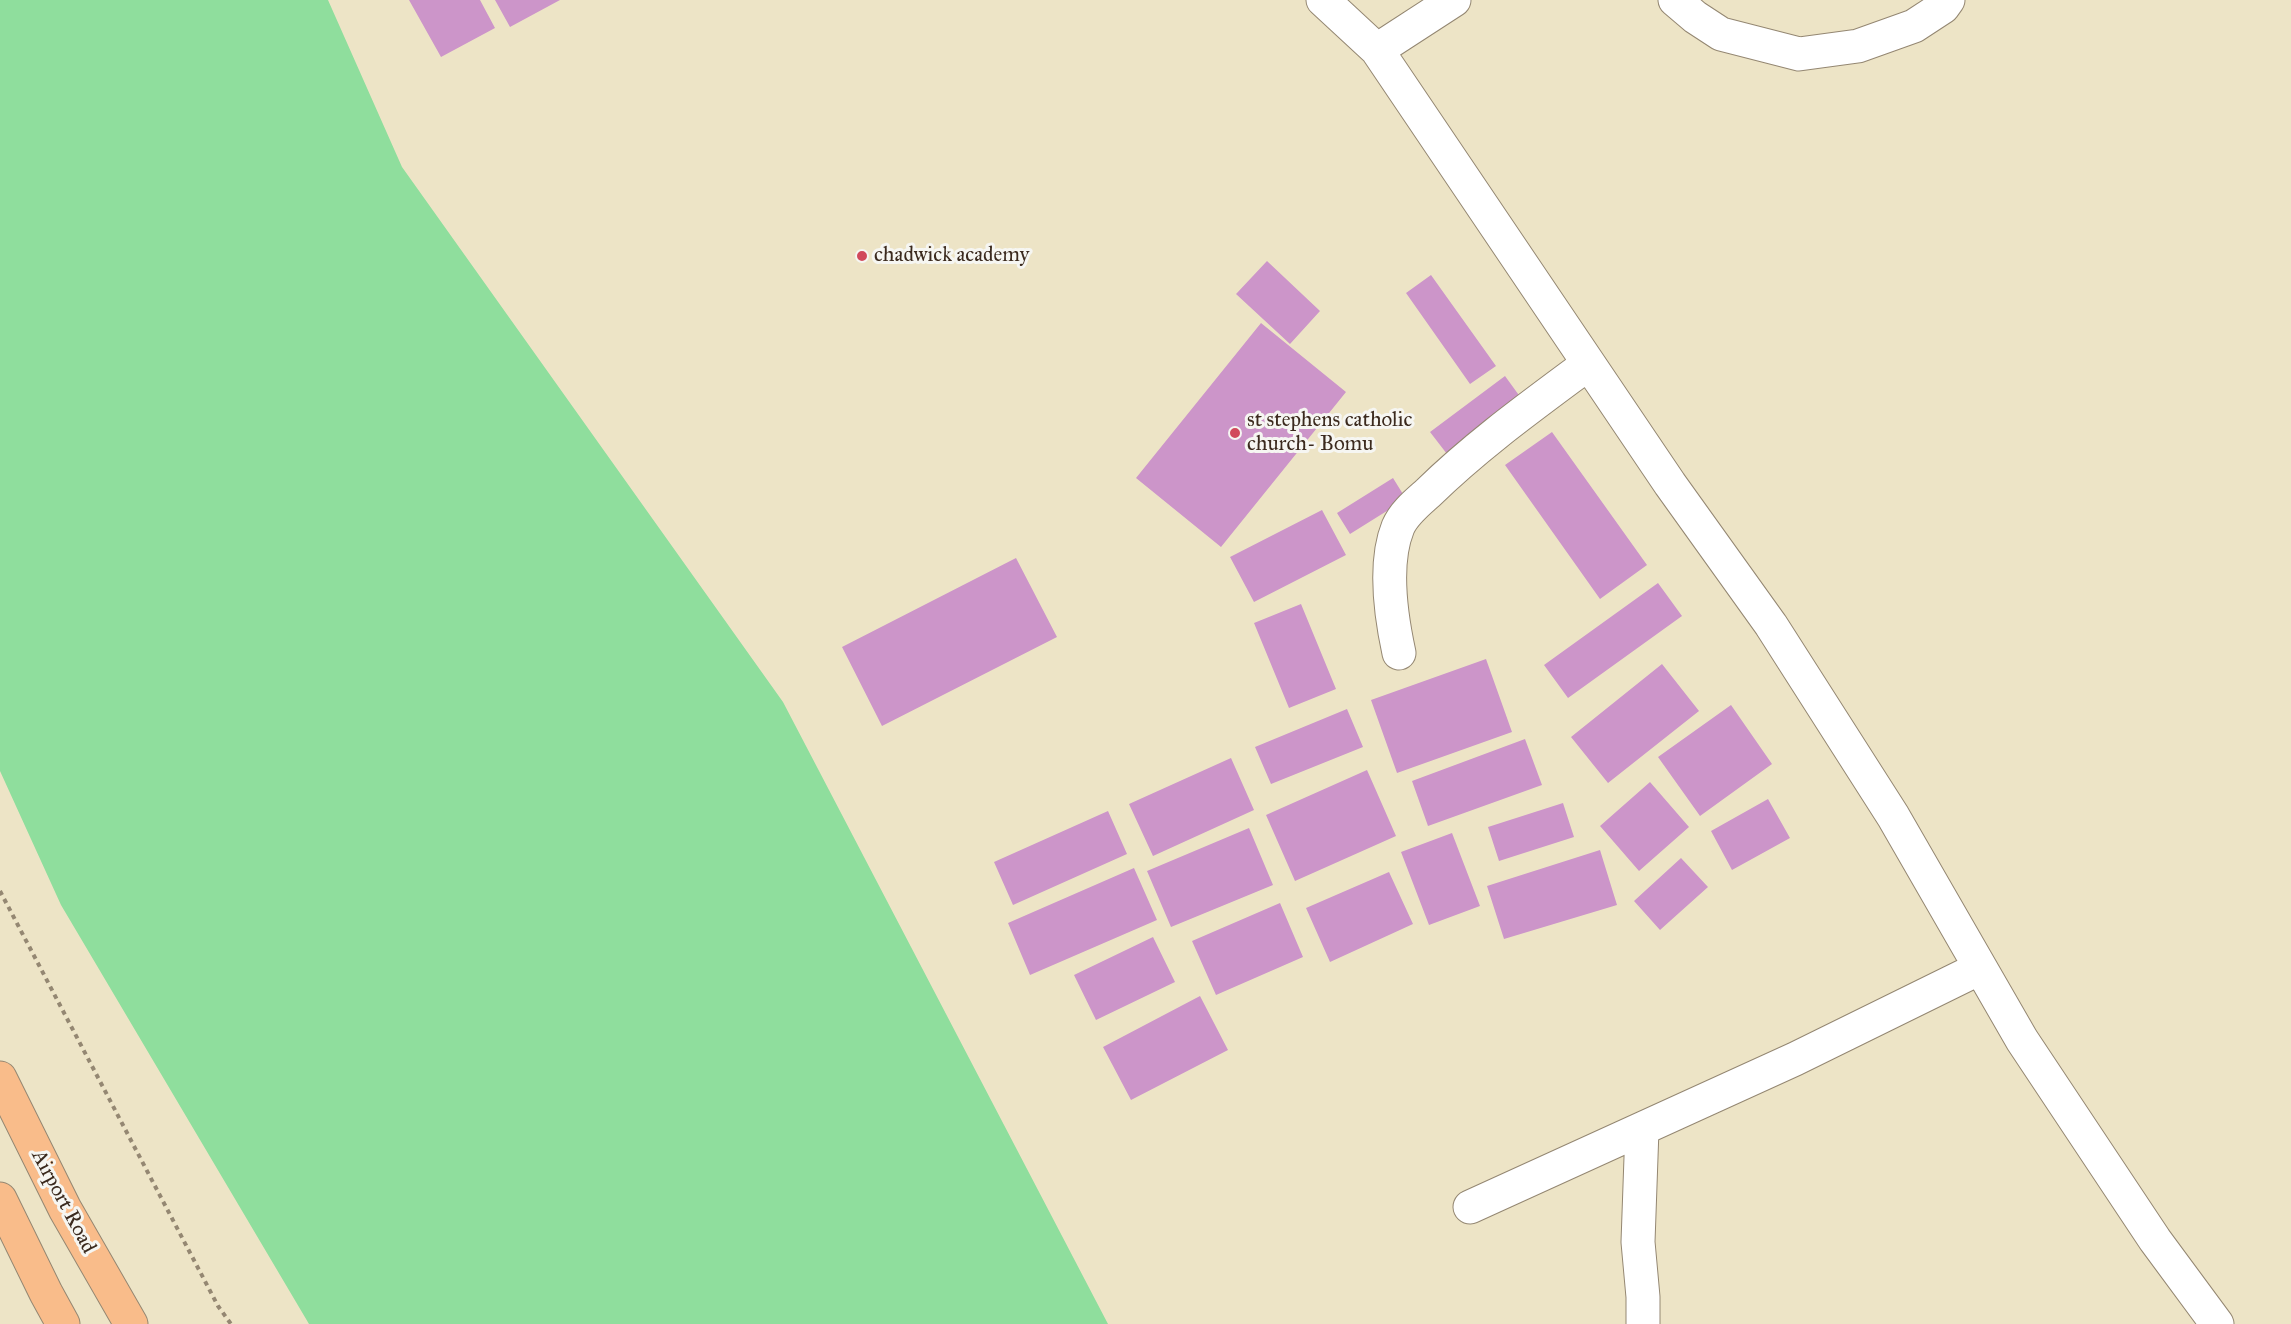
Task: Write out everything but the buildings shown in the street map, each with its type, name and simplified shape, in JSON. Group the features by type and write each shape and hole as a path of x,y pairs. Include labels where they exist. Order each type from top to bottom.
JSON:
{"main road":[{"name":"Airport Road","path":"0,1078 65,1209 131,1324"},
{"path":"0,1199 63,1324"}],"street":[{"path":"1323,0 1377,50 1670,484 1777,634 1893,816 2022,1040 2156,1240 2217,1324"},
{"path":"1377,50 1454,0"},
{"path":"1675,0 1721,34 1799,54 1858,46 1914,26 1943,8 1948,0"},
{"path":"1399,653 1391,615 1391,557 1399,526 1410,510 1445,476 1507,425 1588,364"},
{"path":"1470,1208 1795,1059 1980,968"},
{"path":"1642,1129 1638,1242 1643,1324"}],"path":[{"path":"0,891 218,1306 231,1324"}],"green space":[{"path":"0,0 328,0 402,167 783,702 1108,1324 309,1324 61,905 0,771"}],"place":[{"name":"chadwick academy","path":"862,256"},
{"name":"st stephens catholic church- Bomu","path":"1235,433"}]}
